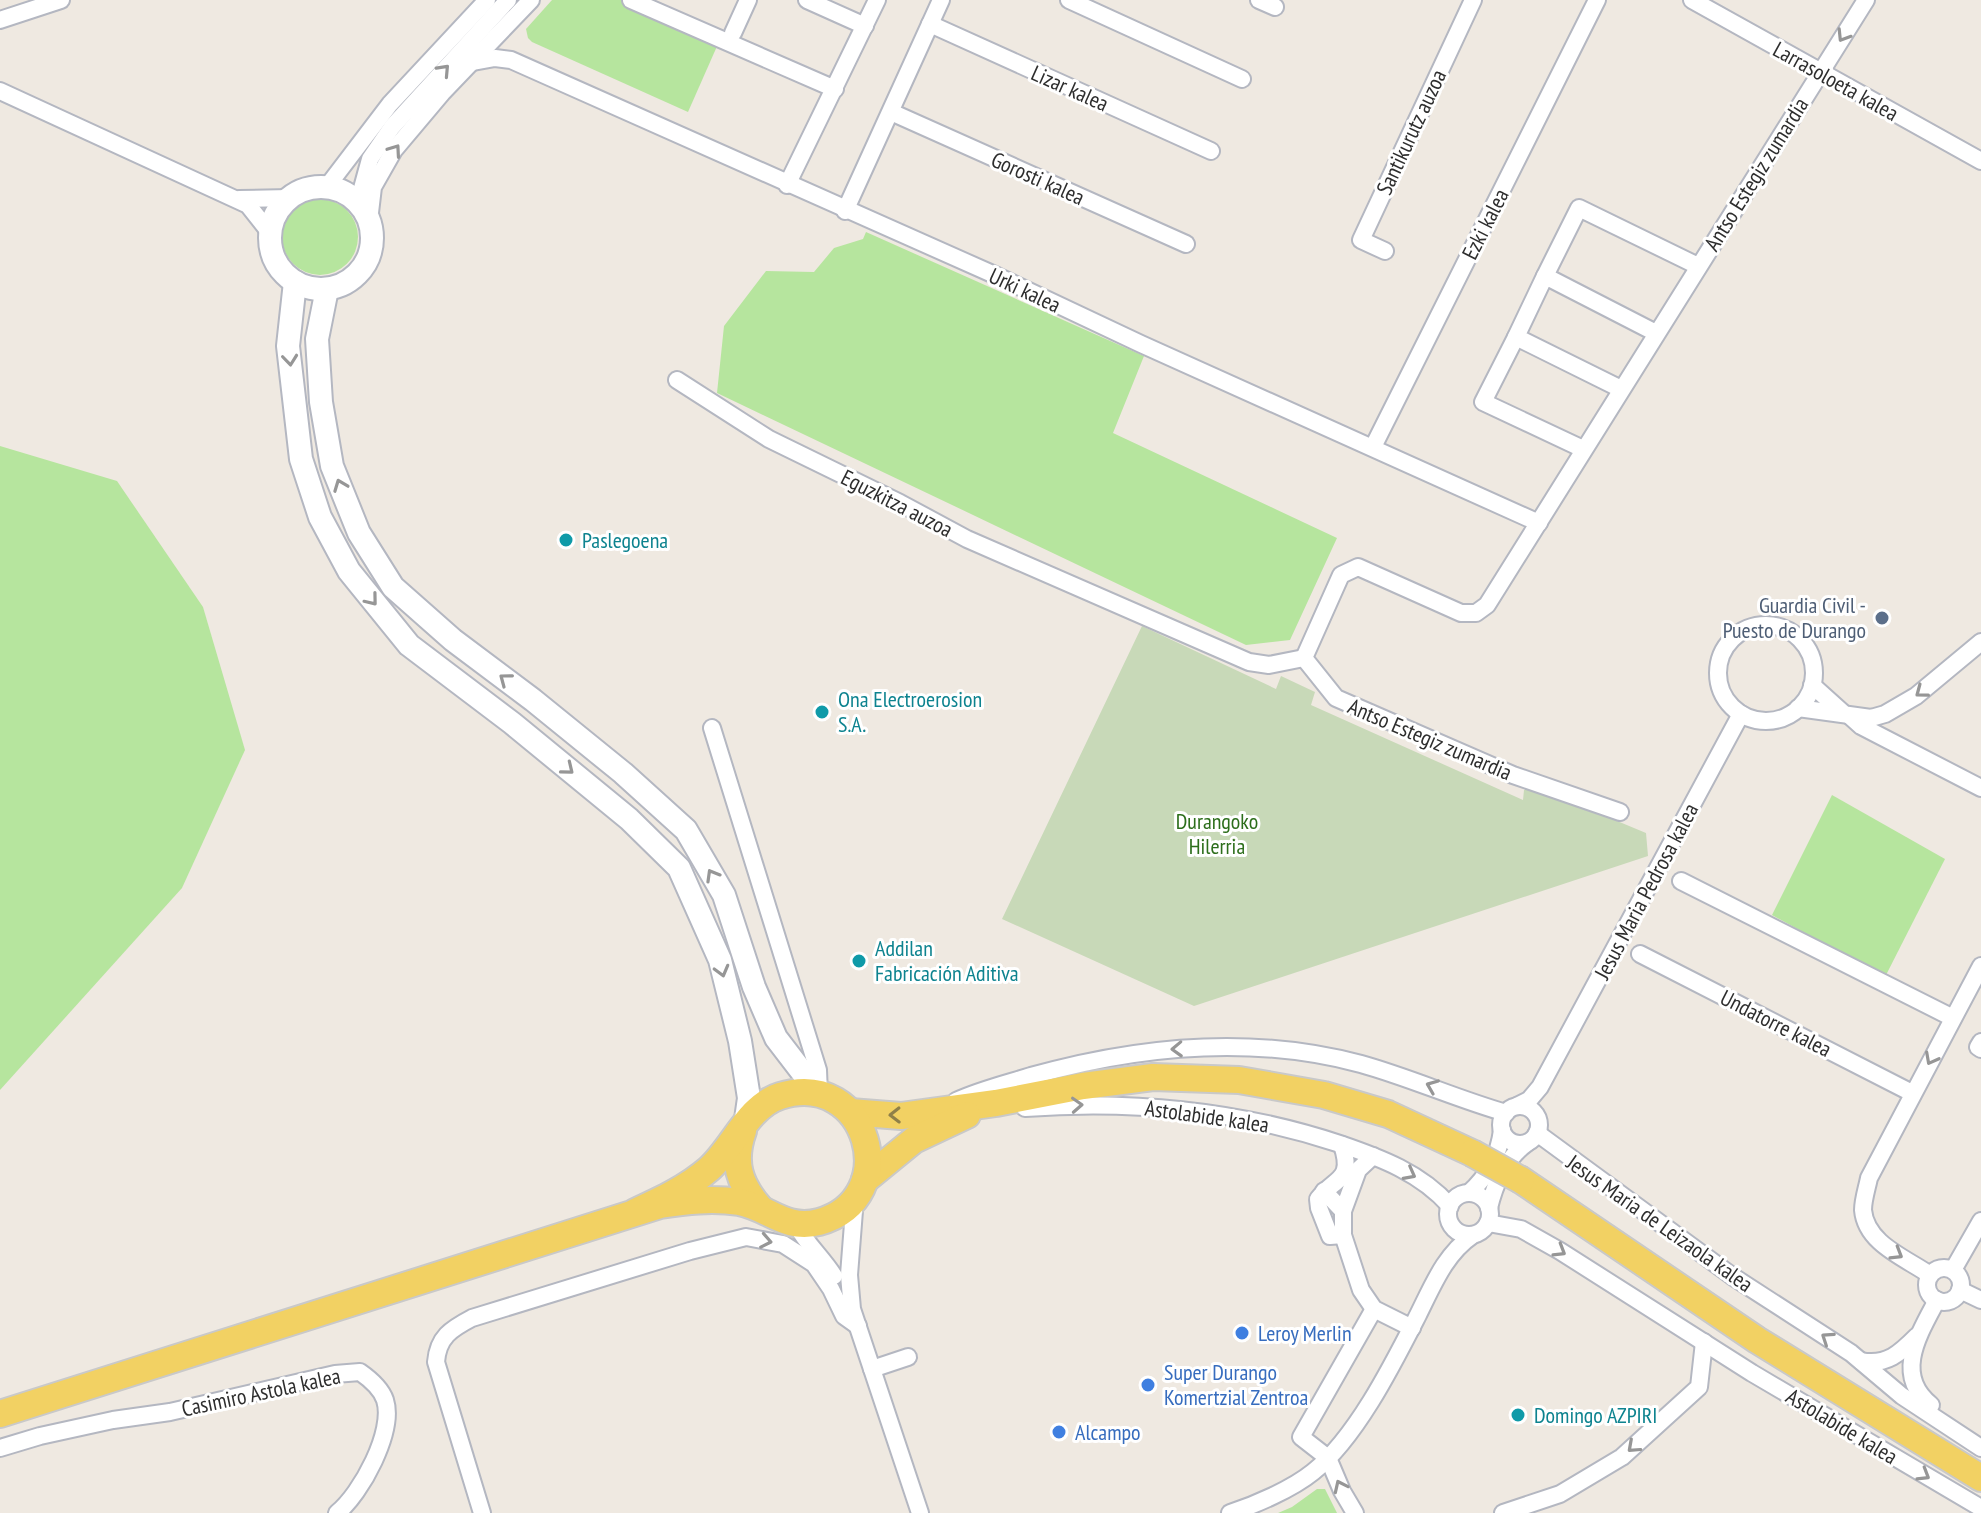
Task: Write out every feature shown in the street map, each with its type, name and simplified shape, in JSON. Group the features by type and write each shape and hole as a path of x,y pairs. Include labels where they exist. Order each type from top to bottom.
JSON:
{"main road":[{"path":"314,188 326,188 338,190 363,212 372,243 364,265 349,281 327,289 316,289 295,282 279,266 271,245 271,234 281,208 290,198 314,188"},
{"path":"295,282 288,346 301,459 320,517 349,571 409,645 512,723 629,819 679,868 720,960 740,1041 749,1098 745,1126 737,1148 738,1170 745,1191 760,1208 777,1219 796,1224 818,1222 839,1213 860,1189 941,1118"},
{"path":"327,289 317,339 321,402 332,466 359,533 393,587 453,640 623,773 686,830 724,895 754,987 776,1038 819,1094"},
{"path":"850,1112 941,1118 996,1103 1083,1086 1153,1077 1239,1080 1324,1095 1388,1114 1472,1153 1521,1180 1768,1348 1981,1478"},
{"path":"635,1212 686,1187 728,1149 758,1109 776,1097 797,1092 819,1094 836,1100 861,1126 869,1162 860,1189"},
{"path":"0,1414 660,1205 710,1200 740,1202 760,1208"}],"street":[{"path":"0,20 61,0"},
{"path":"326,188 390,104 487,0"},
{"path":"363,212 370,159 392,127 508,0"},
{"path":"363,212 394,150 442,93 531,0"},
{"path":"631,0 835,89"},
{"path":"733,33 748,0"},
{"path":"807,0 865,26"},
{"path":"787,185 877,0"},
{"path":"845,211 941,0"},
{"path":"1069,0 1242,79"},
{"name":"Santikurutz auzoa","path":"1385,251 1361,240 1473,0"},
{"name":"Ezki kalea","path":"1373,447 1597,0"},
{"name":"Antso Estegiz zumardia","path":"1620,812 1513,775 1336,698 1304,658 1341,575 1358,567 1461,613 1476,613 1487,605 1866,0"},
{"name":"Larrasoloeta kalea","path":"1695,1 1981,161"},
{"name":"Lizar kalea","path":"930,24 1211,151"},
{"path":"503,30 503,45 511,60"},
{"path":"473,62 495,58 511,60"},
{"name":"Urki kalea","path":"511,60 997,276 1155,351 1539,523"},
{"path":"0,91 238,199 254,211 271,234"},
{"name":"Gorosti kalea","path":"891,112 1186,244"},
{"path":"238,199 290,198"},
{"name":"Antso Estegiz zumardia","path":"1583,449 1483,402 1579,208 1698,266"},
{"path":"1545,276 1656,333"},
{"path":"1516,337 1621,389"},
{"name":"Eguzkitza auzoa","path":"677,380 769,439 967,539 1127,610 1249,662 1269,665 1304,658"},
{"path":"1777,626 1803,642 1814,670 1807,697 1798,708 1786,717 1771,721 1755,720 1729,704 1721,691 1719,661 1725,647 1735,636 1748,628 1777,626"},
{"path":"1798,708 1871,718 1892,711 1927,688 1981,642"},
{"path":"1812,685 1861,726 1981,788"},
{"name":"Jesus Maria Pedrosa kalea","path":"1551,1067 1741,714"},
{"path":"712,728 818,1070 819,1094"},
{"path":"1681,881 1953,1018"},
{"name":"Undatorre kalea","path":"1640,954 1912,1093"},
{"path":"1930,1275 1886,1248 1869,1228 1863,1210 1869,1178 1981,966"},
{"path":"1981,1042 1978,1047 1981,1049"},
{"path":"941,1118 978,1091 1100,1059 1155,1050 1234,1047 1287,1051 1358,1063 1511,1110 1529,1109 1534,1132"},
{"path":"1445,1262 1450,1213 1458,1197 1469,1193 1486,1175 1500,1149 1502,1118 1537,1092 1551,1067"},
{"path":"1230,1513 1249,1507 1311,1473 1353,1430 1412,1328 1445,1262 1459,1244 1484,1228 1494,1188 1513,1153 1534,1132 1540,1090 1551,1067"},
{"name":"Astolabide kalea","path":"941,1118 1026,1107 1096,1104 1175,1108 1241,1117 1342,1145 1417,1176 1450,1213"},
{"path":"1502,1130 1504,1136 1515,1143 1534,1132"},
{"name":"Jesus Maria de Leizaola kalea","path":"1534,1132 1732,1276 1861,1361 1902,1396 1980,1448"},
{"path":"1342,1145 1346,1167 1332,1188 1324,1191 1318,1199 1330,1236 1343,1235"},
{"path":"1373,1156 1358,1170 1343,1211 1343,1235 1361,1290 1374,1309 1412,1328"},
{"path":"852,1309 849,1275 860,1189"},
{"path":"1324,1191 1343,1211"},
{"path":"1469,1193 1481,1197 1489,1216"},
{"path":"1450,1213 1460,1233 1473,1235"},
{"name":"Astolabide kalea","path":"1489,1216 1534,1236 1981,1508"},
{"path":"1953,1270 1981,1221"},
{"path":"796,1224 805,1242 822,1257 852,1309 920,1513"},
{"path":"482,1513 436,1362 440,1342 449,1331 472,1318 690,1251 746,1237 783,1244 814,1264 844,1316 858,1326"},
{"path":"1945,1267 1953,1270 1960,1279 1960,1290 1951,1300 1937,1300 1928,1289 1930,1275 1936,1269 1945,1267"},
{"path":"1960,1290 1981,1300"},
{"path":"1861,1361 1872,1363 1896,1357 1918,1335 1937,1300"},
{"path":"1355,1513 1328,1458 1301,1437 1374,1309"},
{"path":"1918,1335 1910,1374 1914,1390 1973,1437 1980,1448"},
{"path":"1503,1513 1560,1494 1622,1457 1699,1387 1704,1342"},
{"path":"872,1369 908,1357"},
{"name":"Casimiro Astola kalea","path":"0,1448 113,1420 170,1412 335,1374 360,1372 373,1381 385,1399 387,1417 383,1441 358,1488 337,1513"}],"green space":[{"path":"552,0 621,0 718,44 688,112 532,42 526,29"},
{"path":"320,199 334,202 347,210 355,223 358,237 355,251 347,264 334,272 320,275 306,272 293,264 285,251 282,237 285,223 293,210 306,202"},
{"path":"866,232 1144,356 1113,433 1337,538 1290,640 1246,645 717,393 724,326 766,271 814,272 834,248 863,239"},
{"path":"0,446 117,481 203,607 245,750 182,888 0,1090"},
{"name":"Durangoko Hilerria","path":"1142,626 1276,689 1281,676 1315,692 1311,705 1523,800 1524,790 1533,786 1646,833 1648,856 1194,1006 1002,919"},
{"path":"1832,795 1945,859 1885,977 1772,915"},
{"path":"1317,1489 1325,1489 1337,1513 1278,1513 1292,1507"}],"place":[{"name":"Paslegoena","path":"566,540"},
{"name":"Guardia Civil - Puesto de Durango","path":"1882,618"},
{"name":"Ona Electroerosion S.A.","path":"822,712"},
{"name":"Addilan Fabricación Aditiva","path":"859,961"},
{"name":"Leroy Merlin","path":"1242,1333"},
{"name":"Super Durango Komertzial Zentroa","path":"1148,1385"},
{"name":"Domingo AZPIRI","path":"1518,1415"},
{"name":"Alcampo","path":"1059,1432"}]}
